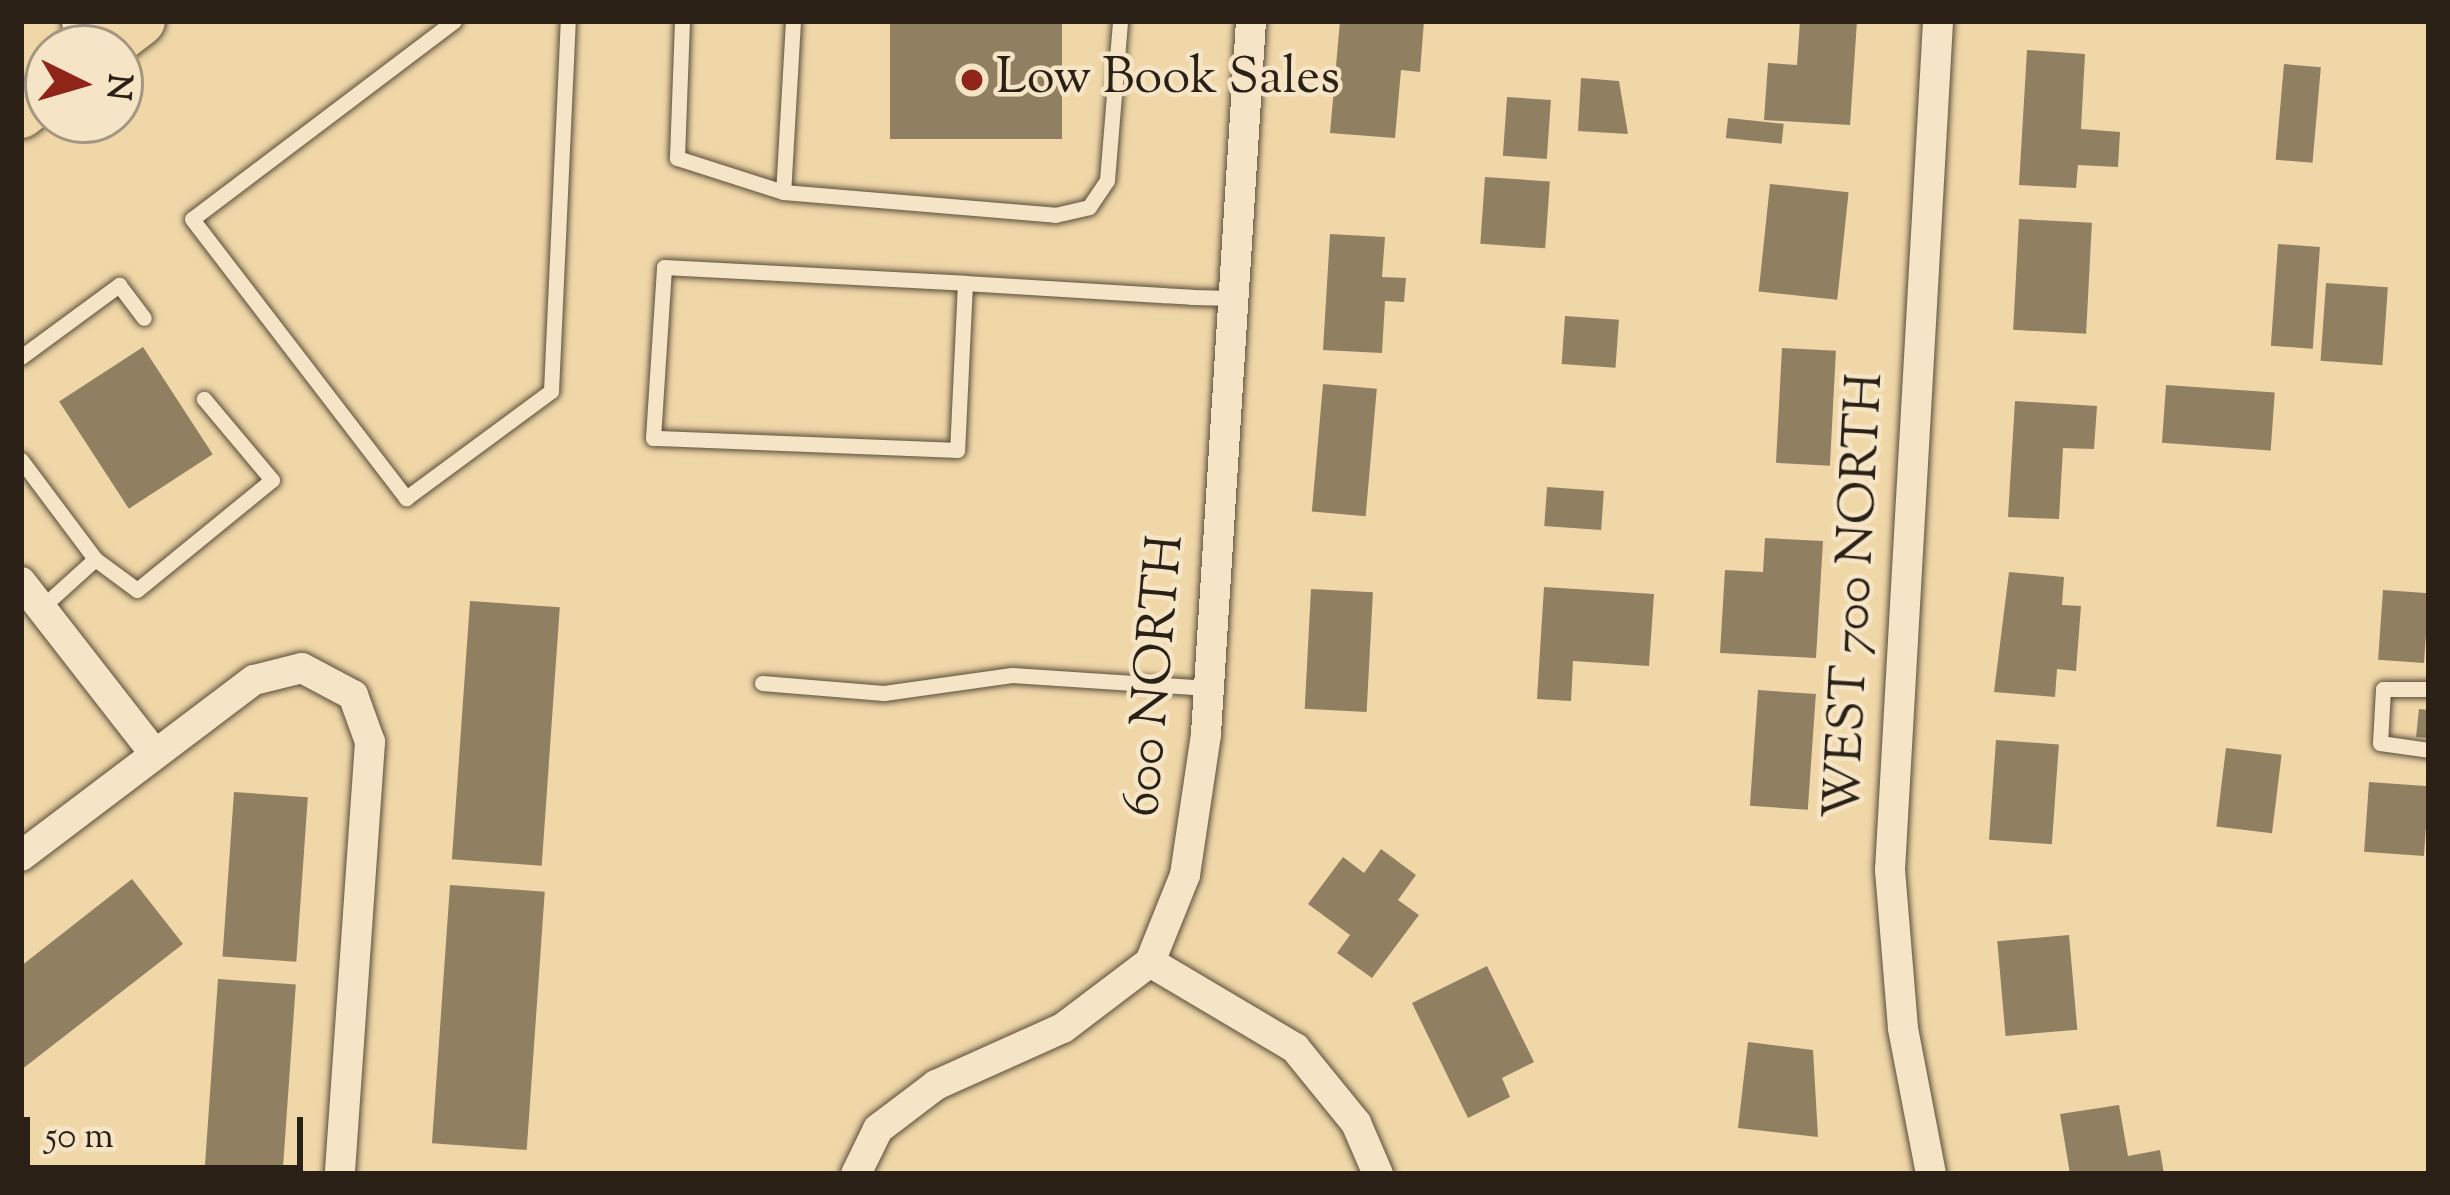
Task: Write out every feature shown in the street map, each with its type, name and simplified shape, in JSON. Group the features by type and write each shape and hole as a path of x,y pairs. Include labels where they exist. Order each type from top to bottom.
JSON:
{"street":[{"name":"600 NORTH","path":"1150,962 1185,875 1209,688 1251,21"},
{"name":"WEST 700 NORTH","path":"1931,1174 1890,870 1938,21"},
{"path":"21,582 155,754"},
{"path":"21,856 272,672 331,676 362,708 370,742 340,1174"},
{"path":"856,1174 878,1129 936,1085 1063,1028 1150,962 1295,1048 1356,1123 1378,1174"}],"lane":[{"path":"454,21 192,219 406,498 551,391 568,21"},
{"path":"682,21 677,158 784,193 1055,215 1088,207 1107,181 1120,21"},
{"path":"784,193 793,21"},
{"path":"965,283 957,450 653,438 664,267 965,283 1234,298"},
{"path":"21,357 119,285 144,318"},
{"path":"21,460 95,559 137,590 272,480 204,399"},
{"path":"41,608 95,559"},
{"path":"762,683 884,693 1012,675 1209,688"},
{"path":"2429,689 2383,689 2380,742 2429,750"}],"building":[{"name":"Low Book Sales","path":"890,21 1062,21 1062,139 890,139"},
{"path":"1340,21 1424,21 1420,72 1401,70 1395,138 1330,133"},
{"path":"1800,21 1857,21 1850,125 1764,120 1768,63 1797,65"},
{"path":"2027,50 2085,54 2081,129 2120,132 2118,167 2078,165 2076,188 2019,185"},
{"path":"2284,64 2321,67 2312,163 2276,160"},
{"path":"1581,78 1619,81 1628,134 1578,131"},
{"path":"1507,97 1551,100 1547,159 1503,156"},
{"path":"1728,118 1784,124 1782,144 1726,138"},
{"path":"1485,177 1550,182 1545,248 1480,244"},
{"path":"1770,184 1849,192 1837,300 1759,291"},
{"path":"2019,219 2092,223 2086,334 2013,330"},
{"path":"1330,234 1385,237 1382,277 1406,278 1404,302 1385,301 1382,353 1323,350"},
{"path":"2278,244 2320,247 2313,349 2271,346"},
{"path":"2326,283 2388,287 2382,365 2321,361"},
{"path":"1565,316 1619,320 1616,368 1562,364"},
{"path":"143,347 213,454 129,509 59,401"},
{"path":"1782,348 1836,351 1830,466 1776,463"},
{"path":"1323,384 1377,389 1366,516 1312,512"},
{"path":"2166,385 2275,393 2271,450 2162,443"},
{"path":"2015,401 2097,406 2094,449 2063,448 2059,519 2008,517"},
{"path":"1547,487 1604,491 1601,530 1544,526"},
{"path":"1765,538 1823,541 1816,658 1720,653 1725,570 1763,572"},
{"path":"2009,572 2064,577 2062,605 2081,606 2076,671 2057,669 2055,697 1994,692"},
{"path":"1544,587 1654,594 1649,666 1573,661 1571,701 1537,699"},
{"path":"1311,589 1373,592 1367,712 1305,709"},
{"path":"2383,590 2429,593 2424,663 2378,660"},
{"path":"470,601 560,607 542,866 452,859"},
{"path":"1758,690 1816,694 1808,810 1750,806"},
{"path":"2419,709 2429,710 2429,738 2416,737"},
{"path":"1996,740 2059,744 2052,844 1989,840"},
{"path":"2226,748 2282,755 2272,833 2216,826"},
{"path":"2369,782 2429,786 2424,856 2364,852"},
{"path":"234,792 308,797 296,962 222,957"},
{"path":"1381,849 1416,875 1398,900 1419,915 1372,978 1337,953 1350,935 1308,904 1343,857 1364,873"},
{"path":"132,879 183,944 21,1070 21,966"},
{"path":"450,885 545,892 527,1150 432,1143"},
{"path":"2069,935 2077,1030 2006,1036 1997,941"},
{"path":"1487,966 1534,1062 1502,1078 1510,1097 1468,1118 1412,1003"},
{"path":"218,979 296,984 283,1174 204,1174"},
{"path":"1748,1042 1813,1050 1818,1137 1738,1128"},
{"path":"2119,1105 2128,1156 2160,1150 2164,1174 2070,1174 2060,1114"}],"place":[{"name":"Low Book Sales","path":"972,80"}]}
